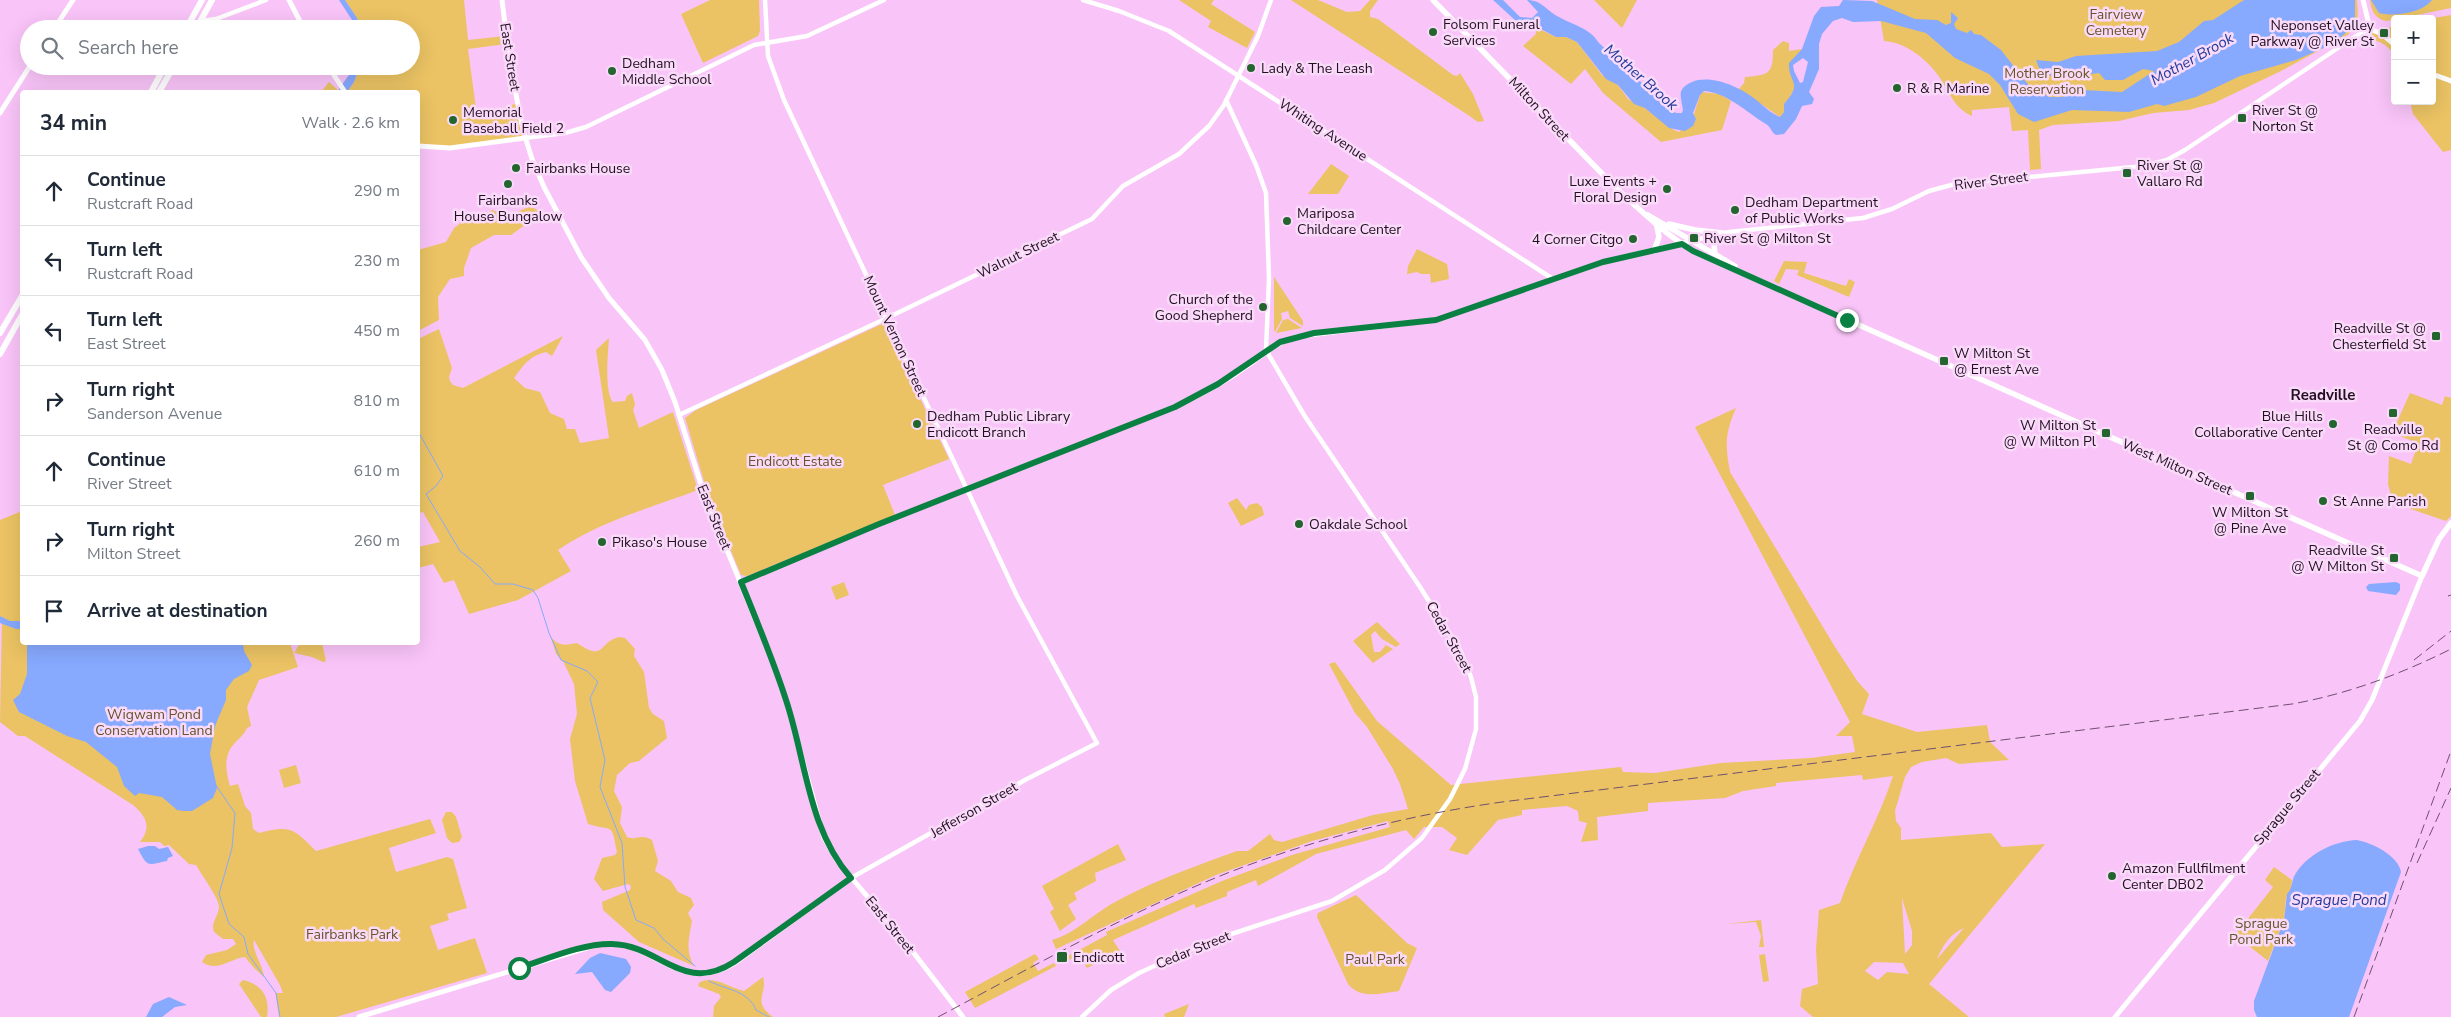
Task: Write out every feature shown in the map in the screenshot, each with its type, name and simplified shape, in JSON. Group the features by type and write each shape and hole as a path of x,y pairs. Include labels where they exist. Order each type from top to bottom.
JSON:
{"highway":[{"path":"191,20 202,0"},
{"path":"201,20 212,0"},
{"path":"152,90 160,75"},
{"path":"160,90 169,75"},
{"path":"0,334 20,299"},
{"path":"0,354 20,319"}],"main road":[{"path":"60,20 73,0"},
{"path":"289,0 299,20"},
{"name":"East Street","path":"502,0 506,44 525,138 544,187 581,257 609,298 645,340 662,370 679,415 704,494 741,582 786,700 821,831 833,855 900,935 962,1017"},
{"name":"Milton Street","path":"1433,0 1587,159 1648,215 1657,227 1682,244 1931,358"},
{"path":"2363,0 2370,29 2382,34 2391,42"},
{"path":"0,113 24,75"},
{"path":"333,75 343,90"},
{"path":"2436,75 2451,81"},
{"path":"420,146 450,148 525,138"},
{"name":"Milton Street","path":"1648,215 1660,220 1754,278"},
{"path":"1660,220 1686,228 1720,234 1714,244 1715,254"},
{"path":"1654,251 1659,237 1657,227"},
{"name":"West Milton Street","path":"1931,358 2422,576"},
{"path":"2422,576 2439,539 2451,523"},
{"name":"Sprague Street","path":"2115,1017 2355,726 2376,689 2422,576"},
{"path":"359,1017 600,944 618,944 633,948 688,973 715,972 734,962 851,878"}],"street":[{"path":"213,20 266,0"},
{"name":"Mount Vernon Street","path":"765,0 769,62 781,91 1023,609 1097,743"},
{"path":"525,138 566,133 586,127 754,45 807,36 884,0"},
{"name":"Whiting Avenue","path":"1083,0 1119,11 1169,31 1553,279"},
{"name":"Walnut Street","path":"679,415 887,318 1092,219 1123,186 1174,158 1191,144 1213,121 1226,100 1258,36 1271,0"},
{"name":"River Street","path":"741,582 879,524 967,491 1190,400 1253,363 1266,350 1280,342 1314,333 1436,320 1610,260 1720,234 1855,220 1883,212 1936,189 1970,181 2133,167 2160,162 2185,150 2359,34 2370,29"},
{"path":"1226,100 1256,165 1266,193 1269,264 1266,350"},
{"name":"Cedar Street","path":"1082,1017 1111,990 1139,973 1207,942 1332,901 1385,870 1412,848 1438,818 1465,769 1474,736 1477,706 1472,677 1461,652 1420,587 1304,415 1266,350"},
{"name":"Jefferson Street","path":"851,878 1026,780 1097,743"}],"green space":[{"path":"345,0 464,0 468,40 505,36 506,44 468,49 477,116 518,103 525,138 459,147 420,146 420,90 348,90 357,75 420,75 420,20 358,20"},
{"path":"710,0 759,0 760,31 758,36 703,63 681,14"},
{"path":"1179,0 1214,0 1211,4 1255,32 1247,48 1208,27 1211,21"},
{"path":"1291,0 1318,0 1347,12 1360,11 1370,0 1378,0 1370,11 1370,17 1378,19 1453,75 1457,76 1460,73 1473,94 1484,121 1478,122"},
{"path":"1594,0 1637,0 1622,28"},
{"name":"Mother Brook Reservation","path":"1877,0 2357,0 2358,17 2356,26 2344,37 2279,72 2214,103 2189,110 2153,113 2119,121 2053,125 2039,130 2041,169 2030,170 2028,130 2012,131 2009,107 1972,110 1972,116 1961,109 1953,100 1935,71 1923,59 1908,48 1884,41"},
{"path":"2370,0 2451,0 2451,8 2417,15 2391,15 2391,20 2387,21 2380,19 2372,8"},
{"path":"2451,15 2451,150 2443,152 2413,114 2411,105 2436,105 2436,18"},
{"path":"1535,27 1556,37 1566,37 1577,42 1602,75 1618,85 1628,99 1645,108 1679,132 1694,114 1701,92 1720,94 1731,101 1722,130 1661,142 1603,93 1585,69 1571,84 1523,46 1536,34"},
{"path":"2391,27 2391,51 2380,42 2360,39 2375,31"},
{"path":"1783,41 1789,43 1789,51 1802,49 1791,65 1795,87 1784,104 1784,112 1780,117 1739,89 1744,83 1745,77 1768,72 1772,64 1773,50"},
{"path":"329,82 338,90 323,90"},
{"path":"1331,164 1349,176 1338,194 1308,194"},
{"path":"529,207 536,209 540,217 539,221 525,225 511,235 494,235 471,248 464,268 464,276 450,279 438,297 439,320 420,330 420,249 446,242 454,228 473,214 483,216 492,210 507,216"},
{"path":"1417,249 1447,264 1449,279 1431,283 1430,274 1417,272 1407,274 1408,266"},
{"path":"1784,261 1807,262 1804,273 1846,286 1849,279 1855,282 1849,297 1797,275 1799,270 1786,269 1779,284 1774,281"},
{"path":"1274,277 1303,321 1303,326 1290,318 1288,311 1281,313 1282,319 1275,332"},
{"path":"1288,319 1302,328 1276,333 1283,320"},
{"name":"Endicott Estate","path":"884,323 949,459 883,485 895,515 747,576 741,575 709,498 685,418 696,410"},
{"path":"439,329 452,368 449,377 450,381 453,385 463,388 563,336 552,356 546,352 532,358 514,378 525,388 540,392 550,413 564,419 567,429 575,429 580,443 609,438 596,350 609,338 607,362 610,397 613,402 625,401 627,396 632,393 635,404 633,410 639,428 673,412 698,490 626,516 574,540 558,550 571,571 518,600 469,614 454,580 444,583 433,564 420,567 420,547 440,542 423,512 420,513 420,338"},
{"path":"2410,393 2442,405 2445,396 2451,398 2451,516 2446,521 2393,503 2388,484 2389,456 2411,464 2418,443 2392,433"},
{"path":"1736,408 1727,439 1730,472 1835,647 1858,682 1869,694 1862,714 1917,732 1987,725 1990,742 2009,760 1959,764 1946,758 1922,762 1911,767 1905,777 1895,811 1896,821 1901,828 1901,840 1991,833 2002,847 2045,844 1929,984 1969,1017 1813,1017 1800,1006 1802,989 1818,984 1816,949 1819,910 1840,903 1893,776 1863,780 1862,775 1776,783 1776,786 1743,791 1725,798 1648,803 1648,811 1597,817 1598,840 1581,842 1587,823 1579,821 1578,811 1567,806 1522,810 1522,815 1498,820 1467,855 1449,850 1457,838 1442,827 1424,827 1414,839 1406,830 1316,854 1258,886 1256,880 1227,892 1227,896 1196,908 1194,904 1113,940 1120,951 1087,968 1079,955 1061,964 1059,961 1107,935 1106,932 1222,881 1292,855 1390,827 1388,821 1312,841 1216,875 1056,949 1052,940 1069,933 1109,906 1146,886 1237,851 1248,851 1270,834 1274,840 1282,842 1373,815 1408,809 1393,769 1367,727 1355,713 1329,664 1335,662 1377,721 1451,785 1621,767 1623,772 1655,773 1721,763 1811,758 1855,752 1852,736 1836,736 1850,722 1695,427","holes":["1902,898 1912,931 1912,945 1905,954","1964,928 1937,959 1941,949 1959,930","1874,962 1903,963 1909,974 1887,972 1878,980 1865,971"]},
{"path":"1237,498 1246,510 1249,505 1257,503 1262,507 1264,515 1241,526 1228,503"},
{"path":"20,512 20,645 291,645 298,667 259,680 247,707 251,726 247,728 228,754 227,770 230,786 238,784 245,806 251,813 253,829 259,833 278,829 291,830 302,837 316,851 430,819 436,833 389,848 396,872 447,857 453,859 467,908 447,914 449,920 430,926 438,950 475,938 487,973 336,1017 279,1017 276,993 283,993 254,940 254,948 264,977 245,957 219,966 208,965 202,962 206,955 227,950 236,944 233,939 223,939 214,932 213,925 218,913 218,902 196,865 189,864 169,845 164,846 160,842 140,842 146,831 146,822 133,805 25,736 18,736 0,722 2,617 0,616 0,520"},
{"path":"844,582 849,595 836,600 831,587"},
{"path":"1377,622 1400,644 1396,647 1382,639 1375,631 1371,635 1374,652 1380,652 1386,645 1393,649 1373,663 1353,641"},
{"path":"551,637 560,644 577,643 586,649 598,651 608,642 620,637 625,638 635,649 634,656 644,672 649,708 653,714 664,721 667,738 639,761 630,763 617,775 614,791 622,807 620,823 627,837 644,837 652,840 658,861 655,871 671,881 678,892 691,898 694,905 688,913 692,921 689,955 694,966 639,942 603,910 602,902 630,890 631,886 628,884 603,891 594,879 602,858 615,855 617,852 614,836 610,829 588,824 575,781 570,739 577,714 574,684 564,663 556,654"},
{"path":"299,645 322,645 326,661 323,662 312,657 294,653"},
{"path":"296,765 301,783 284,788 279,770"},
{"path":"446,812 452,812 456,817 462,837 459,842 452,843 447,838 442,820"},
{"path":"1118,844 1126,860 1095,873 1096,881 1074,893 1077,899 1068,905 1076,919 1060,931 1050,912 1054,909 1042,886"},
{"name":"Sprague Pond Park","path":"2274,867 2292,880 2291,890 2286,898 2284,920 2268,961 2235,935 2273,887 2265,880"},
{"name":"Paul Park","path":"1356,895 1407,943 1417,948 1399,991 1365,994 1353,989 1348,984 1317,917 1318,913"},
{"path":"1761,920 1764,947 1759,947 1761,936 1756,922 1726,924"},
{"path":"1035,954 1039,959 1033,963 1038,971 1054,963 1056,966 975,1008 965,992"},
{"path":"1765,954 1769,981 1763,982 1759,955"},
{"path":"763,977 764,988 761,1002 766,1011 773,1017 713,1017 714,1006 721,997 719,994 698,986 699,983 710,980 744,991"},
{"path":"243,980 256,985 264,993 268,1010 267,1017 261,1017 239,984"},
{"path":"1189,1004 1184,1017 1165,1017 1164,1014"}],"water":[{"path":"339,0 345,0 358,20 352,20"},
{"name":"Mother Brook","path":"1493,0 1503,0 1520,17 1532,18 1538,12 1527,0 1532,0 1543,5 1557,16 1590,33 1643,84 1647,91 1676,113 1682,113 1683,110 1681,93 1684,87 1692,82 1708,80 1725,83 1742,90 1780,117 1784,112 1784,104 1793,91 1794,86 1789,63 1802,49 1814,16 1821,7 1839,6 1843,0 1872,1 1915,19 1937,20 1946,25 1951,23 1951,12 1958,18 1954,24 1956,29 1967,33 1971,30 1974,34 1981,35 2001,50 2030,87 2050,97 2062,97 2083,90 2122,92 2154,71 2143,69 2123,80 2105,80 2099,73 2056,79 2039,68 2036,60 2058,62 2076,56 2157,51 2179,42 2204,21 2213,20 2244,0 2355,0 2355,17 2350,29 2333,44 2296,60 2240,76 2196,97 2164,106 2157,104 2129,112 2072,110 2034,122 2018,114 2000,85 1989,74 1955,58 1926,33 1881,21 1853,22 1842,18 1833,21 1822,34 1819,44 1819,69 1809,92 1814,99 1812,104 1802,106 1796,119 1784,134 1776,135 1768,125 1729,99 1713,92 1704,91 1700,95 1693,113 1696,119 1693,126 1685,131 1669,128 1645,108 1634,104 1618,85 1606,79 1577,42 1566,37 1556,37 1539,28 1516,21","holes":["1803,58 1808,62 1803,82 1800,83 1793,65"]},
{"path":"2371,0 2432,0 2415,11 2385,14 2379,13"},
{"path":"349,75 357,75 348,90 338,90"},
{"path":"2396,582 2400,584 2400,590 2396,595 2368,591 2366,587 2369,584"},
{"path":"0,616 10,621 20,621 20,629 16,629 0,623"},
{"path":"27,645 243,645 244,651 252,665 249,671 234,679 226,690 226,700 215,726 210,754 217,788 213,798 192,811 177,810 162,797 139,793 135,796 124,786 117,767 86,742 67,736 19,712 13,700 20,694 27,674"},
{"name":"Sprague Pond","path":"2357,840 2377,847 2390,855 2399,866 2401,872 2349,1017 2257,1017 2254,1010 2254,1001 2284,920 2287,894 2294,876 2307,860 2322,850 2339,843"},
{"path":"155,846 159,849 168,847 173,856 168,858 167,861 149,864 138,849"},
{"path":"600,953 626,959 631,967 630,973 611,992 605,990 592,972 575,974 590,958"},
{"path":"169,997 187,1005 175,1007 162,1017 146,1017 153,1004"}],"waterway":[{"path":"420,435 443,476 436,486 426,494 460,551 480,567 495,584 513,584 533,590 538,598 549,633 561,660 587,671 598,682 590,698 605,760 600,787 622,843 625,887 636,920 654,928 663,939 695,966"},
{"path":"215,784 235,813 232,848 219,894 229,924 244,937 248,954 276,993 280,1017"},
{"path":"709,981 742,994 748,998 756,1010 769,1017"}],"railway":[{"path":"2414,660 2451,631"},
{"path":"938,1017 1082,940 1155,904 1263,860 1364,829 1467,807 1502,802 2292,704 2354,689 2413,667 2451,649"},
{"path":"2354,1017 2451,751"},
{"path":"2417,863 2451,788"}],"place":[{"name":"Folsom Funeral Services","path":"1433,32"},
{"name":"Neponset Valley Parkway @ River St","path":"2384,33"},
{"name":"Lady & The Leash","path":"1251,68"},
{"name":"Dedham Middle School","path":"612,71"},
{"name":"R & R Marine","path":"1897,88"},
{"name":"River St @ Norton St","path":"2242,118"},
{"name":"Memorial Baseball Field 2","path":"453,120"},
{"name":"Fairbanks House","path":"516,168"},
{"name":"River St @ Vallaro Rd","path":"2127,173"},
{"name":"Fairbanks House Bungalow","path":"508,184"},
{"name":"Luxe Events + Floral Design","path":"1667,189"},
{"name":"Dedham Department of Public Works","path":"1735,210"},
{"name":"Mariposa Childcare Center","path":"1287,221"},
{"name":"River St @ Milton St","path":"1694,238"},
{"name":"4 Corner Citgo","path":"1633,239"},
{"name":"Church of the Good Shepherd","path":"1263,307"},
{"name":"Readville St @ Chesterfield St","path":"2436,336"},
{"name":"W Milton St @ Ernest Ave","path":"1944,361"},
{"name":"Readville St @ Como Rd","path":"2393,413"},
{"name":"Dedham Public Library Endicott Branch","path":"917,424"},
{"name":"Blue Hills Collaborative Center","path":"2333,424"},
{"name":"W Milton St @ W Milton Pl","path":"2106,433"},
{"name":"W Milton St @ Pine Ave","path":"2250,496"},
{"name":"St Anne Parish","path":"2323,501"},
{"name":"Oakdale School","path":"1299,524"},
{"name":"Pikaso's House","path":"602,542"},
{"name":"Readville St @ W Milton St","path":"2394,558"},
{"name":"Amazon Fullfilment Center DB02","path":"2112,876"},
{"name":"Endicott","path":"1062,957"}],"district":[{"name":"Readville","path":"2323,395"}],"route":[{"path":"519,968 592,946 613,944 642,951 673,968 688,973 702,974 715,972 728,967 851,878 833,855 821,831 798,738 786,700 741,582 879,524 967,491 1175,407 1197,397 1253,363 1266,350 1277,343 1314,333 1348,331 1436,320 1610,260 1682,244 1693,251 1847,320"}],"park label":[{"name":"Fairview Cemetery","path":"2116,22"},
{"name":"Wigwam Pond Conservation Land","path":"154,722"},
{"name":"Fairbanks Park","path":"352,934"}]}
